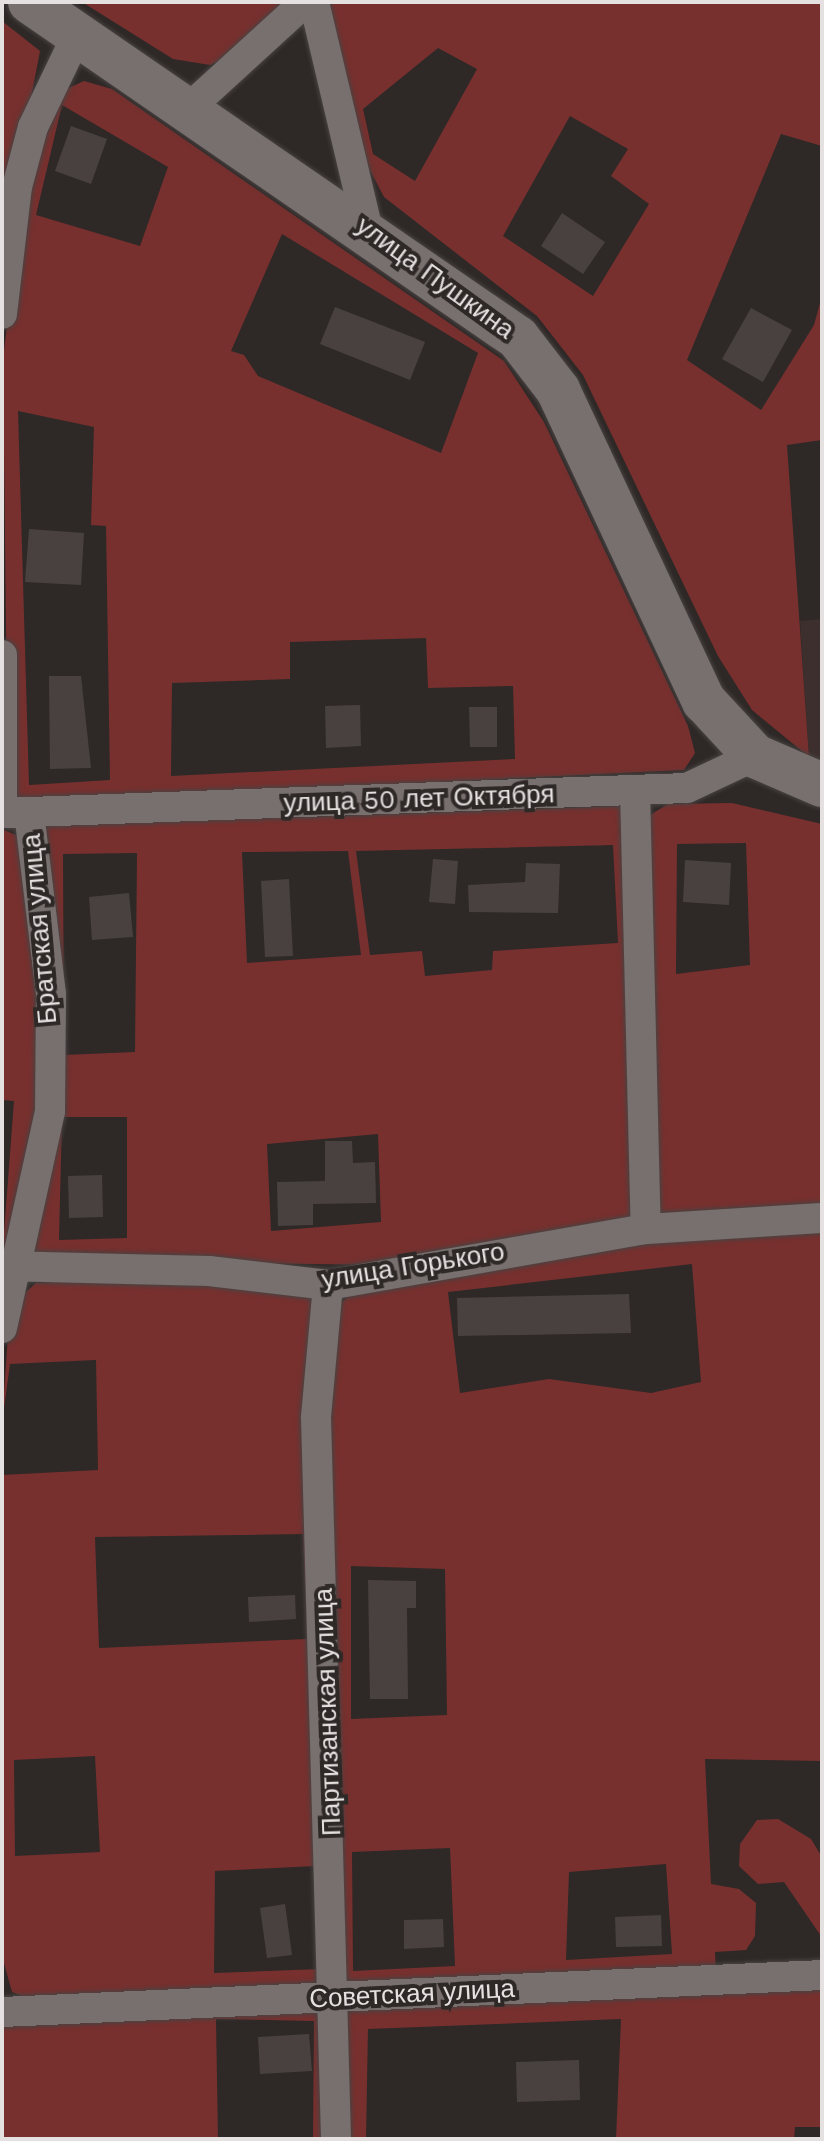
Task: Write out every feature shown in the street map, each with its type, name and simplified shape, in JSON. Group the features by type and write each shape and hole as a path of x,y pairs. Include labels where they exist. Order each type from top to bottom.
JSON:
{"main road":[{"name":"улица Пушкина","path":"30,2 367,227 518,338 558,390 704,701 755,756"},
{"path":"755,756 822,785"}],"street":[{"path":"189,108 305,2"},
{"path":"314,2 367,227"},
{"path":"2,314 17,187 33,127 78,33"},
{"name":"Братская улица","path":"2,655 15,813 51,994 50,1111 8,1267 2,1328"},
{"name":"улица 50 лет Октября","path":"15,813 687,788 755,756"},
{"path":"635,790 646,1229"},
{"name":"улица Горького","path":"8,1267 209,1271 328,1285 646,1229 822,1218"},
{"name":"Партизанская улица","path":"328,1285 316,1418 337,1997 336,2139"},
{"name":"Советская улица","path":"2,2012 822,1975"}],"shaded area":[{"path":"82,2 293,2 248,47 210,65 173,59"},
{"path":"322,2 822,2 822,146 781,134 687,360 761,410 814,325 822,296 822,440 787,445 809,757 752,710 718,656 583,375 537,316 384,197 362,155","holes":["438,48 477,69 415,181 373,154 363,109","570,116 628,149 611,176 649,204 593,296 503,236"]},
{"path":"2,21 40,51 2,251 4,66"},
{"path":"84,81 112,89 504,361 544,422 688,726 695,753 684,770 8,803 3,359 24,185 62,91","holes":["62,105 168,167 140,246 36,215","282,234 478,353 441,453 258,376 244,355 231,351","18,411 94,427 91,525 106,526 110,780 29,785","426,638 428,688 513,686 515,759 171,776 172,683 290,679 290,642"]},
{"path":"822,619 822,765 809,757 800,621"},
{"path":"732,803 822,824 822,1210 656,1213 642,834 652,814 668,804","holes":["746,843 750,965 676,974 677,844"]},
{"path":"627,806 641,1219 387,1265 32,1260 41,1212 38,826","holes":["613,845 618,943 493,951 492,970 425,976 422,951 370,955 356,851","348,851 361,955 247,963 242,852","137,853 135,1052 64,1055 63,854","62,1117 127,1117 127,1238 59,1240","378,1134 381,1222 271,1231 267,1144"]},
{"path":"2,829 18,836 29,874 44,999 42,1117 11,1260 2,1259 14,1101 2,1100"},
{"path":"822,1229 822,1761 705,1759 711,1884 739,1889 756,1903 755,1936 746,1950 715,1952 716,1970 342,1987 324,1412 335,1309 354,1291 638,1238","holes":["692,1264 701,1382 651,1393 549,1379 460,1393 448,1292","351,1566 445,1569 447,1715 351,1719","450,1848 455,1966 353,1971 352,1852","666,1864 672,1954 566,1960 569,1872"]},
{"path":"189,1277 313,1296 328,1988 32,2000 12,1992 2,1956 2,1475 98,1470 96,1360 10,1364 2,1423 10,1306 36,1283","holes":["303,1534 307,1639 99,1648 95,1537","95,1756 100,1852 15,1856 14,1760","316,1866 321,1969 214,1973 215,1871"]},
{"path":"778,1819 811,1839 822,1857 821,1936 784,1882 758,1884 739,1866 740,1844 757,1820"},
{"path":"822,1984 822,2127 795,2127 794,2139 616,2139 621,2019 368,2029 366,2139 343,2139 345,2006"},
{"path":"326,2005 325,2139 313,2139 314,2021 216,2019 218,2139 2,2139 2,2018"}],"building":[{"path":"71,126 107,139 91,184 55,171"},
{"path":"562,213 605,242 583,274 541,246"},
{"path":"335,307 425,342 410,380 320,344"},
{"path":"751,308 792,330 763,382 722,359"},
{"path":"29,529 84,533 81,585 25,582"},
{"path":"49,676 81,676 91,768 50,769"},
{"path":"360,705 361,746 326,748 325,706"},
{"path":"469,707 497,707 497,747 470,747"},
{"path":"433,859 458,861 455,904 429,902"},
{"path":"685,860 731,863 729,905 683,902"},
{"path":"526,863 560,864 558,913 469,912 468,885 525,882"},
{"path":"289,879 293,956 265,957 261,881"},
{"path":"129,893 133,937 92,940 89,897"},
{"path":"325,1141 352,1141 353,1163 375,1162 376,1203 313,1204 313,1225 278,1226 277,1182 325,1181"},
{"path":"102,1175 103,1217 69,1218 68,1176"},
{"path":"629,1294 631,1333 458,1336 457,1298"},
{"path":"368,1580 416,1581 416,1608 407,1608 408,1699 370,1699"},
{"path":"295,1595 296,1619 249,1622 248,1597"},
{"path":"285,1904 292,1955 267,1958 260,1908"},
{"path":"661,1915 662,1946 616,1947 615,1917"},
{"path":"443,1919 444,1947 404,1949 404,1920"},
{"path":"309,2034 312,2071 260,2074 258,2037"},
{"path":"579,2060 580,2100 517,2102 516,2062"}]}
